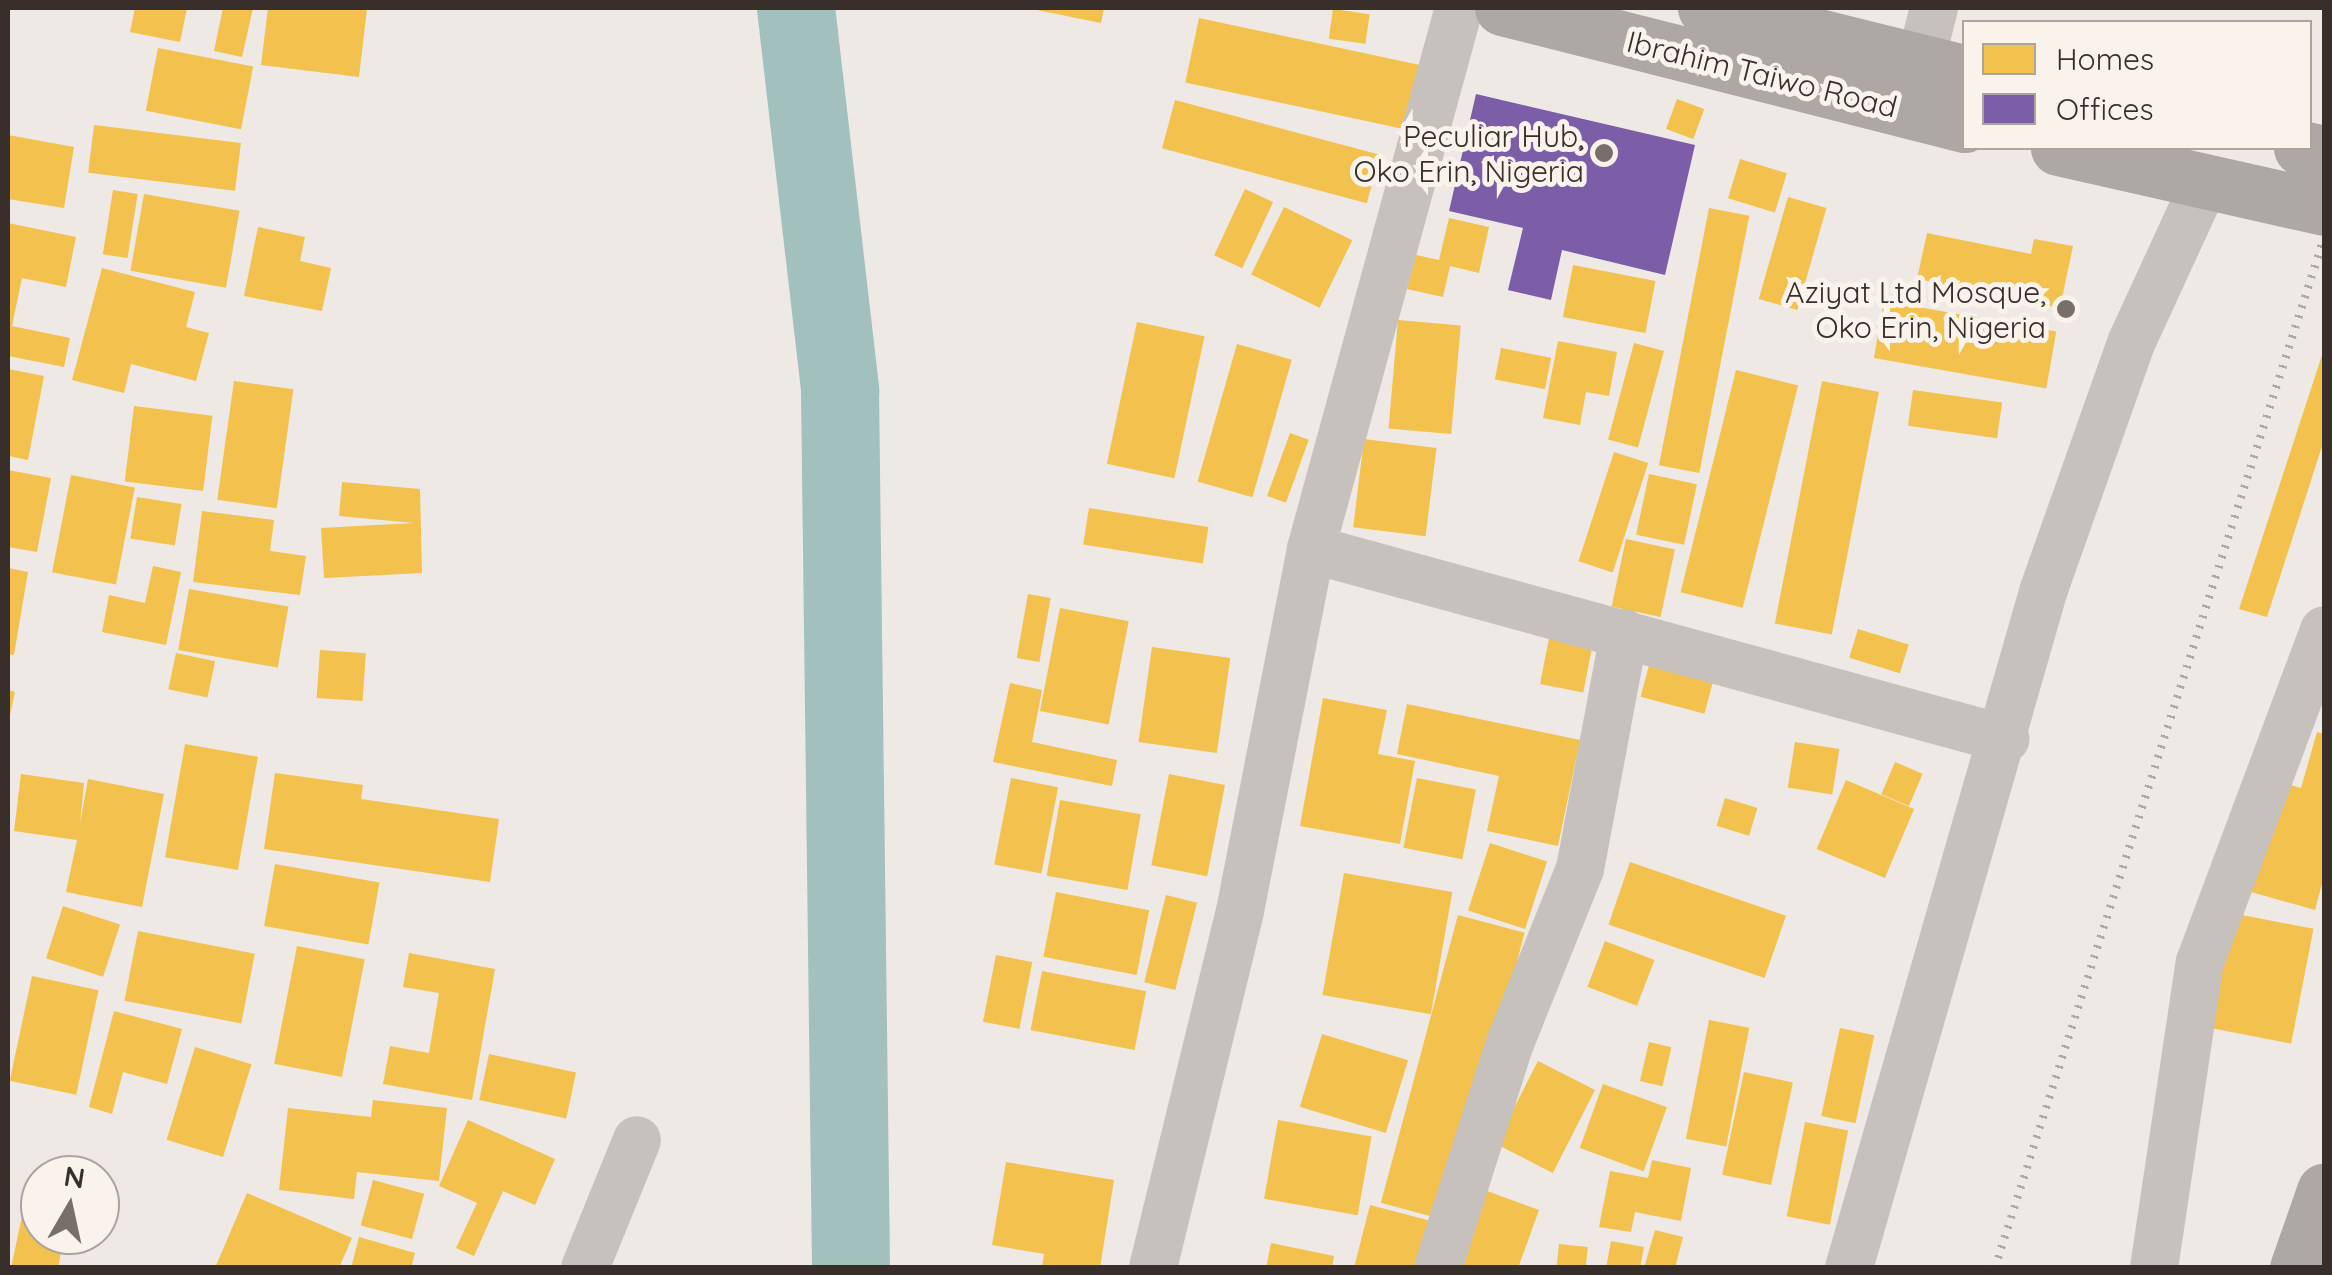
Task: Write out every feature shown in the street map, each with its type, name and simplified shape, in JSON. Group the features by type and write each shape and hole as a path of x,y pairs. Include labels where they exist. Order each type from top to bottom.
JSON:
{"highway":[{"name":"Ibrahim Taiwo Road","path":"1502,8 1962,124"},
{"name":"Ibrahim Taiwo Road","path":"1705,8 1942,68"},
{"path":"2067,150 2324,208"},
{"path":"2298,1268 2324,1191"}],"street":[{"path":"1153,1268 1240,911 1311,549 1460,8"},
{"path":"1934,8 1942,68"},
{"path":"1849,1268 2005,739 2044,588 2126,358 2206,180"},
{"path":"1311,549 2005,739"},
{"path":"2154,1268 2200,962 2324,630"},
{"path":"1438,1268 1510,1043 1580,869 1624,633"},
{"path":"585,1268 637,1140"}],"building: Homes":[{"path":"135,8 187,8 180,42 130,32"},
{"path":"223,8 253,8 242,57 214,51"},
{"path":"268,8 367,8 359,77 261,65"},
{"path":"1027,8 1104,8 1101,23"},
{"path":"1333,9 1370,14 1365,44 1329,39"},
{"path":"1199,18 1421,65 1407,130 1185,83"},
{"path":"158,48 253,67 241,129 146,111"},
{"path":"1677,99 1704,109 1693,139 1666,129"},
{"path":"1175,100 1380,155 1367,203 1162,148"},
{"path":"94,125 241,143 235,191 88,173"},
{"path":"8,135 74,147 64,208 8,199"},
{"path":"1740,159 1787,173 1775,213 1728,198"},
{"path":"1245,189 1273,202 1242,268 1214,255"},
{"path":"113,190 138,194 128,258 103,254"},
{"path":"144,194 240,211 226,288 130,271"},
{"path":"1788,197 1826,208 1797,310 1759,299"},
{"path":"1284,207 1352,240 1319,308 1251,274"},
{"path":"1709,208 1749,216 1699,473 1659,465"},
{"path":"1449,218 1489,227 1479,273 1450,266 1443,297 1407,289 1416,255 1439,260"},
{"path":"8,223 76,237 66,287 22,278 12,326 70,338 64,367 8,356"},
{"path":"258,227 305,237 300,261 331,268 322,311 244,296"},
{"path":"1927,233 2031,254 2034,239 2073,246 2060,308 1917,279"},
{"path":"1573,265 1655,281 1645,333 1563,317"},
{"path":"102,268 195,292 186,327 209,333 196,381 131,364 124,393 72,380"},
{"path":"1884,301 2056,331 2046,389 1874,358"},
{"path":"1398,320 1461,325 1451,434 1389,429"},
{"path":"1137,322 1204,336 1174,478 1107,464"},
{"path":"1558,341 1617,352 1609,396 1586,392 1580,425 1543,418"},
{"path":"1634,343 1664,351 1638,448 1608,440"},
{"path":"1237,344 1292,360 1252,497 1198,481"},
{"path":"1501,348 1551,358 1545,389 1495,379"},
{"path":"2324,349 2324,440 2267,617 2239,609"},
{"path":"8,369 44,376 28,460 8,456"},
{"path":"1736,370 1798,385 1743,608 1681,592"},
{"path":"234,381 293,389 277,508 217,500"},
{"path":"1822,381 1879,392 1832,635 1775,623"},
{"path":"1913,390 2002,403 1997,438 1908,426"},
{"path":"134,406 212,416 203,491 125,481"},
{"path":"1290,433 1309,440 1286,503 1267,496"},
{"path":"1364,439 1436,448 1426,536 1353,527"},
{"path":"1614,452 1648,463 1613,572 1578,561"},
{"path":"8,470 51,478 37,552 8,547"},
{"path":"1649,474 1697,484 1684,545 1636,535"},
{"path":"71,475 135,487 116,585 52,572"},
{"path":"342,482 420,489 422,573 324,578 321,528 414,523 339,516"},
{"path":"137,497 181,504 175,546 130,538"},
{"path":"1089,508 1209,527 1203,563 1083,545"},
{"path":"202,511 274,520 270,551 306,556 300,595 193,582"},
{"path":"1626,539 1675,549 1661,617 1612,606"},
{"path":"153,566 181,572 166,645 102,632 109,595 145,603"},
{"path":"8,568 28,572 14,655 8,654"},
{"path":"189,589 288,607 278,668 178,650"},
{"path":"1028,594 1051,598 1039,662 1017,658"},
{"path":"1060,608 1129,621 1109,724 1040,711"},
{"path":"1858,629 1909,644 1900,673 1849,658"},
{"path":"1550,633 1593,641 1583,692 1540,684"},
{"path":"1152,647 1230,658 1217,753 1139,742"},
{"path":"320,650 366,653 363,701 317,698"},
{"path":"176,653 215,661 207,698 168,689"},
{"path":"1651,658 1715,675 1704,714 1641,697"},
{"path":"1010,683 1042,690 1032,742 1117,760 1112,786 993,762"},
{"path":"8,690 15,692 9,720 8,720"},
{"path":"1323,698 1387,710 1378,754 1415,761 1400,844 1300,826"},
{"path":"1407,704 1580,740 1558,846 1487,831 1499,776 1397,754"},
{"path":"2317,732 2324,734 2324,876 2315,910 2251,892 2283,783 2301,788"},
{"path":"1795,742 1839,749 1832,794 1788,787"},
{"path":"185,744 258,757 238,870 165,857"},
{"path":"1895,762 1923,774 1909,806 1881,794"},
{"path":"275,773 363,785 361,799 499,819 490,882 264,849"},
{"path":"21,774 84,783 80,824 88,779 164,794 142,907 66,892 77,840 14,831"},
{"path":"1169,774 1225,785 1207,876 1151,865"},
{"path":"1011,778 1058,787 1041,874 994,864"},
{"path":"1417,778 1476,789 1462,859 1403,848"},
{"path":"1846,780 1914,809 1885,878 1817,849"},
{"path":"1725,798 1758,808 1749,836 1717,826"},
{"path":"1060,800 1141,814 1127,890 1047,876"},
{"path":"1490,843 1547,862 1525,929 1468,911"},
{"path":"1630,862 1786,916 1765,978 1609,924"},
{"path":"275,864 379,882 368,944 264,926"},
{"path":"1344,873 1452,892 1431,1014 1322,995"},
{"path":"1056,892 1149,910 1137,975 1043,957"},
{"path":"1166,895 1197,903 1175,990 1144,982"},
{"path":"63,906 120,925 103,977 46,958"},
{"path":"2232,913 2313,929 2291,1044 2210,1028"},
{"path":"1458,915 1525,933 1448,1221 1381,1203"},
{"path":"138,931 255,954 241,1023 124,1001"},
{"path":"1605,941 1654,960 1637,1006 1587,987"},
{"path":"297,946 365,959 342,1077 274,1064"},
{"path":"409,953 495,969 472,1100 383,1084 390,1046 429,1053 439,993 403,987"},
{"path":"996,955 1032,962 1019,1029 983,1022"},
{"path":"1042,971 1146,991 1135,1050 1031,1030"},
{"path":"32,976 99,990 76,1095 10,1081"},
{"path":"114,1011 182,1029 167,1084 123,1072 112,1114 89,1107"},
{"path":"1709,1020 1749,1028 1726,1147 1686,1139"},
{"path":"1840,1028 1874,1035 1856,1123 1821,1116"},
{"path":"1322,1034 1408,1060 1386,1133 1300,1107"},
{"path":"1649,1042 1671,1047 1662,1086 1640,1081"},
{"path":"195,1047 251,1064 223,1157 167,1140"},
{"path":"489,1054 576,1073 566,1118 479,1100"},
{"path":"1538,1061 1595,1090 1553,1173 1496,1144"},
{"path":"1744,1072 1793,1082 1771,1185 1722,1175"},
{"path":"1603,1084 1667,1107 1644,1171 1580,1148"},
{"path":"373,1100 447,1108 439,1181 357,1172 354,1199 279,1190 288,1108 371,1117"},
{"path":"468,1120 555,1159 535,1205 503,1191 474,1256 456,1248 477,1203 439,1186"},
{"path":"1278,1120 1372,1136 1358,1215 1264,1199"},
{"path":"1805,1122 1848,1130 1830,1225 1787,1216"},
{"path":"1652,1160 1691,1168 1681,1221 1635,1212 1631,1232 1599,1227 1610,1171 1648,1178"},
{"path":"1006,1162 1114,1180 1100,1268 1042,1268 1044,1254 992,1245"},
{"path":"373,1180 424,1194 412,1239 361,1225"},
{"path":"1479,1188 1539,1210 1518,1268 1450,1268"},
{"path":"247,1193 352,1238 339,1268 215,1268"},
{"path":"1370,1205 1435,1222 1424,1268 1354,1268"},
{"path":"20,1225 20,1255 60,1255 58,1268 11,1268"},
{"path":"1655,1230 1683,1237 1675,1268 1644,1268"},
{"path":"359,1237 415,1253 411,1268 351,1268"},
{"path":"1611,1241 1644,1247 1640,1268 1606,1268"},
{"path":"1271,1243 1334,1256 1332,1268 1266,1268"},
{"path":"1559,1244 1588,1247 1586,1268 1556,1268"}],"building: Offices":[{"path":"1476,94 1695,145 1665,275 1562,250 1551,300 1508,290 1523,228 1449,211"}],"waterway":[{"path":"796,8 840,391 851,1268"}],"railway":[{"path":"1995,1268 2324,238"}],"place":[{"name":"Peculiar Hub, Oko Erin, Nigeria","path":"1604,153"},
{"name":"Aziyat Ltd Mosque, Oko Erin, Nigeria","path":"2066,309"}]}
